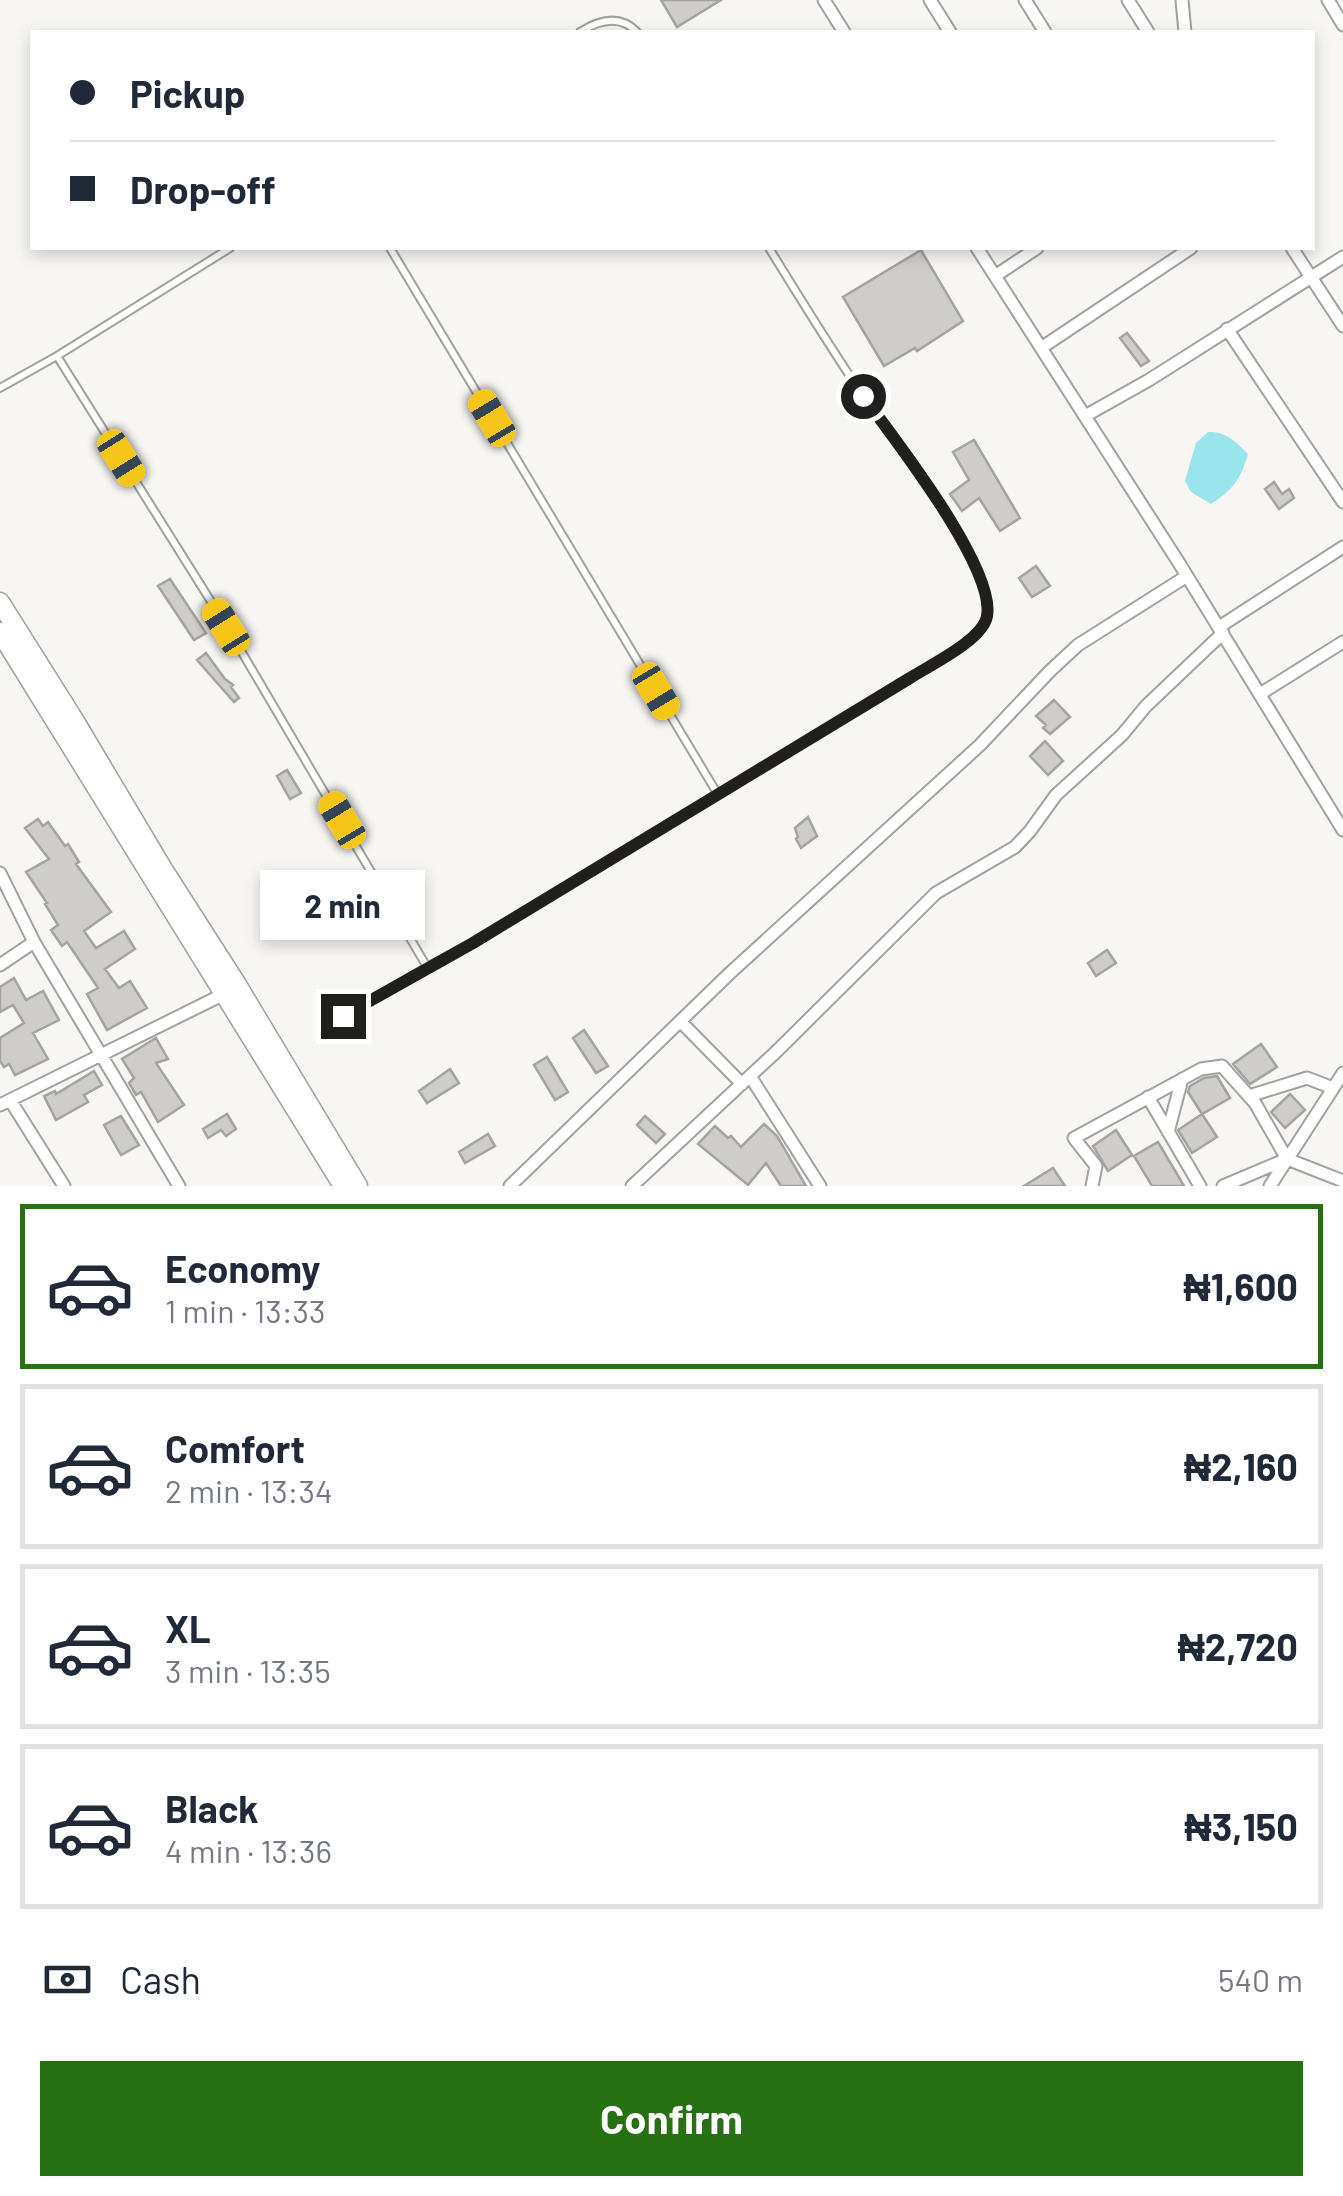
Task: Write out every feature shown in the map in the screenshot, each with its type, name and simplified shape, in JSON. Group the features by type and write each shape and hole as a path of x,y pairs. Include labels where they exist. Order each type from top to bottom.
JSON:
{"street":[{"path":"824,0 843,30"},
{"path":"930,0 949,30"},
{"path":"1026,0 1045,30"},
{"path":"1128,0 1147,30"},
{"path":"1182,0 1184,30"},
{"path":"1328,0 1343,25"},
{"path":"978,250 1187,576 1343,830"},
{"path":"995,276 1034,250"},
{"path":"1041,348 1189,250"},
{"path":"1293,250 1343,326"},
{"path":"1085,416 1343,257"},
{"path":"1227,328 1343,502"},
{"path":"632,1186 936,893 1015,847 1056,795 1122,735 1220,630 1343,547"},
{"path":"510,1186 680,1021 980,745 1078,645 1187,576"},
{"path":"0,602 358,1186"},
{"path":"0,632 342,1186"},
{"path":"1260,694 1343,642"},
{"path":"0,873 34,942 179,1186"},
{"path":"0,965 34,942"},
{"path":"64,1186 5,1102 224,994"},
{"path":"680,1021 746,1080 820,1186"},
{"path":"1092,1186 1096,1166 1074,1138 1200,1069 1222,1066 1249,1096 1287,1159 1343,1180"},
{"path":"1270,1186 1343,1073"},
{"path":"1249,1096 1306,1078 1333,1088"},
{"path":"1168,1132 1182,1079"},
{"path":"1148,1097 1200,1186"},
{"path":"1223,1186 1287,1159"}],"lane":[{"path":"583,30 608,20 635,30"},
{"path":"0,388 227,250"},
{"path":"391,250 717,793"},
{"path":"343,1016 473,943 966,642 982,628 987,617 986,594 970,554 770,250"},
{"path":"57,356 226,627 427,967"}],"water":[{"path":"1208,432 1225,435 1248,454 1235,483 1211,504 1191,492 1185,481 1196,443"}],"building":[{"path":"661,0 721,0 677,27"},
{"path":"921,250 963,321 917,351 915,348 884,366 843,297"},
{"path":"1127,333 1149,361 1141,366 1120,338"},
{"path":"974,440 1020,518 1000,531 979,498 962,511 950,494 969,480 953,452"},
{"path":"1274,482 1282,494 1289,489 1294,498 1279,509 1265,489"},
{"path":"1036,566 1050,586 1032,597 1019,578"},
{"path":"170,579 206,633 194,640 158,586"},
{"path":"206,653 233,685 239,698 234,702 197,660"},
{"path":"1054,700 1070,717 1050,734 1036,716"},
{"path":"1045,741 1063,761 1048,775 1030,756"},
{"path":"287,770 301,793 290,799 277,776"},
{"path":"808,817 817,836 801,848 795,828"},
{"path":"38,819 43,826 48,822 65,846 68,844 79,862 76,864 111,912 84,931 96,948 124,931 135,949 105,969 119,988 130,981 147,1008 107,1030 87,994 98,988 67,942 62,946 51,930 58,925 26,872 49,859 25,828"},
{"path":"1107,950 1116,963 1096,976 1088,963"},
{"path":"14,978 26,1000 43,991 59,1020 33,1033 48,1059 15,1075 9,1064 4,1067 0,1061 0,1038 24,1023 13,1005 0,1012 0,987"},
{"path":"584,1030 608,1066 596,1073 573,1038"},
{"path":"156,1038 168,1059 156,1063 184,1105 158,1122 141,1092 136,1095 129,1083 134,1078 122,1059"},
{"path":"1261,1044 1277,1067 1250,1084 1233,1064"},
{"path":"547,1057 568,1092 555,1100 534,1065"},
{"path":"450,1069 459,1083 427,1103 419,1091"},
{"path":"94,1071 102,1085 84,1095 88,1102 56,1120 44,1096 55,1091 56,1094"},
{"path":"1217,1076 1230,1098 1202,1114 1188,1092 1190,1086"},
{"path":"1290,1094 1305,1110 1285,1128 1271,1112"},
{"path":"227,1114 236,1129 226,1136 221,1130 208,1138 203,1129"},
{"path":"1202,1114 1217,1137 1192,1153 1178,1130"},
{"path":"121,1116 139,1145 121,1155 104,1125"},
{"path":"645,1116 665,1134 656,1143 637,1125"},
{"path":"764,1124 777,1136 806,1186 781,1186 766,1163 748,1185 698,1144 715,1126 741,1147"},
{"path":"1116,1130 1132,1155 1108,1171 1093,1146"},
{"path":"488,1134 495,1146 465,1163 459,1152"},
{"path":"1158,1142 1184,1186 1152,1186 1134,1156"},
{"path":"1053,1168 1065,1186 1024,1186"}],"route":[{"path":"343,1016 473,943 910,678 982,628 987,617 986,594 970,554 942,506 863,396"}]}
